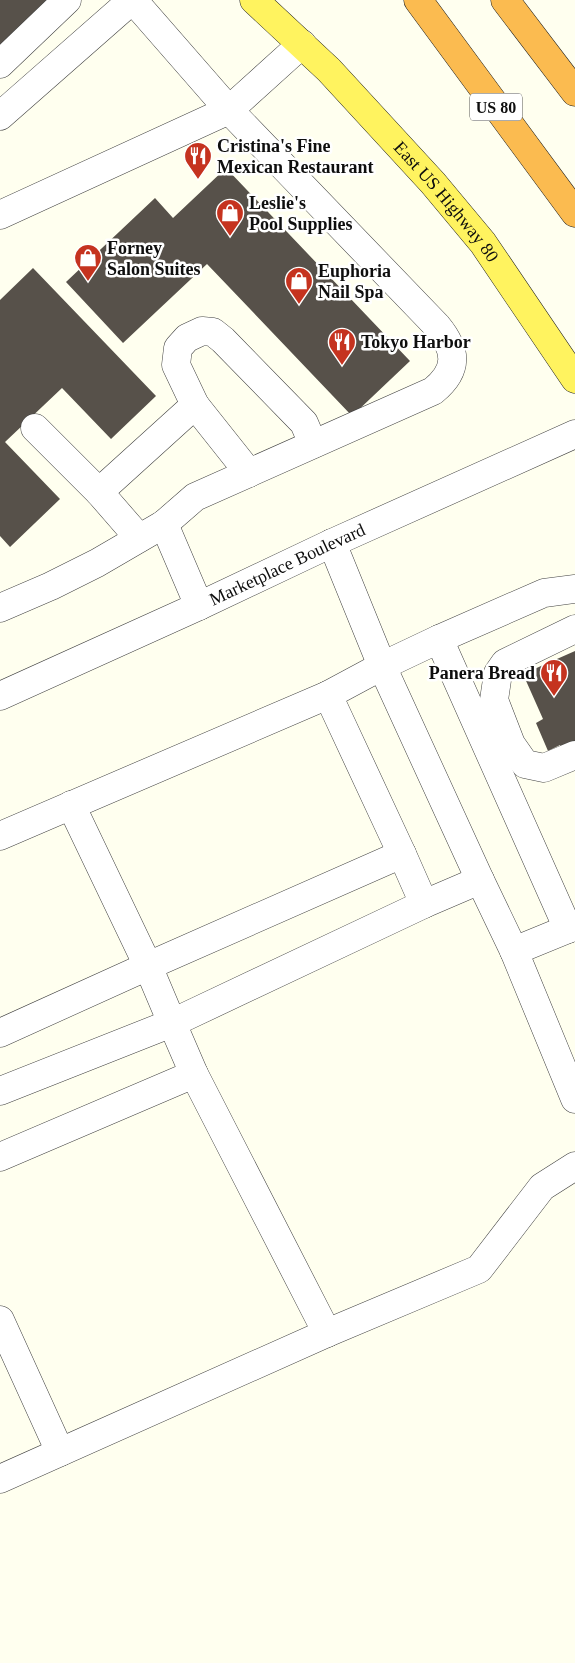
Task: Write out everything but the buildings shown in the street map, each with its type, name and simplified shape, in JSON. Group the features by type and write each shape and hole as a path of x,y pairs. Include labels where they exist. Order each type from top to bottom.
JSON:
{"highway":[{"name":"US 80","path":"418,0 575,214"},
{"path":"505,0 575,92"}],"main road":[{"name":"East US Highway 80","path":"254,0 329,70 426,176 483,243 575,379"}],"street":[{"path":"0,64 66,0"},
{"path":"0,116 132,0 229,110 437,326 448,339 452,351 452,365 448,376 433,391 195,497 164,524 97,564 0,608"},
{"path":"0,215 229,110 302,44"},
{"path":"249,473 195,405 176,365 178,348 187,338 202,331 213,332 224,340 304,423 314,444"},
{"path":"99,492 195,405"},
{"path":"35,428 99,492 139,538"},
{"name":"Marketplace Boulevard","path":"0,696 200,606 332,543 575,434"},
{"path":"164,524 200,606"},
{"path":"332,543 382,666 514,952 575,1099"},
{"path":"0,836 328,696 382,666 544,593 575,589"},
{"path":"575,629 505,663 498,673 494,700 511,744 525,764 544,768 575,755"},
{"path":"439,639 572,927 514,952"},
{"path":"328,696 424,904"},
{"path":"71,805 148,966 194,1074 327,1333"},
{"path":"0,1033 402,854"},
{"path":"0,1091 172,1023 424,904 480,880"},
{"path":"0,1158 194,1074"},
{"path":"0,1479 327,1333 480,1269 542,1187 575,1166"},
{"path":"0,1320 60,1452"}],"place":[{"name":"Cristina's Fine Mexican Restaurant","path":"198,180"},
{"name":"Leslie's Pool Supplies","path":"230,237"},
{"name":"Forney Salon Suites","path":"88,282"},
{"name":"Euphoria Nail Spa","path":"299,305"},
{"name":"Tokyo Harbor","path":"342,366"},
{"name":"Panera Bread","path":"554,697"}]}
